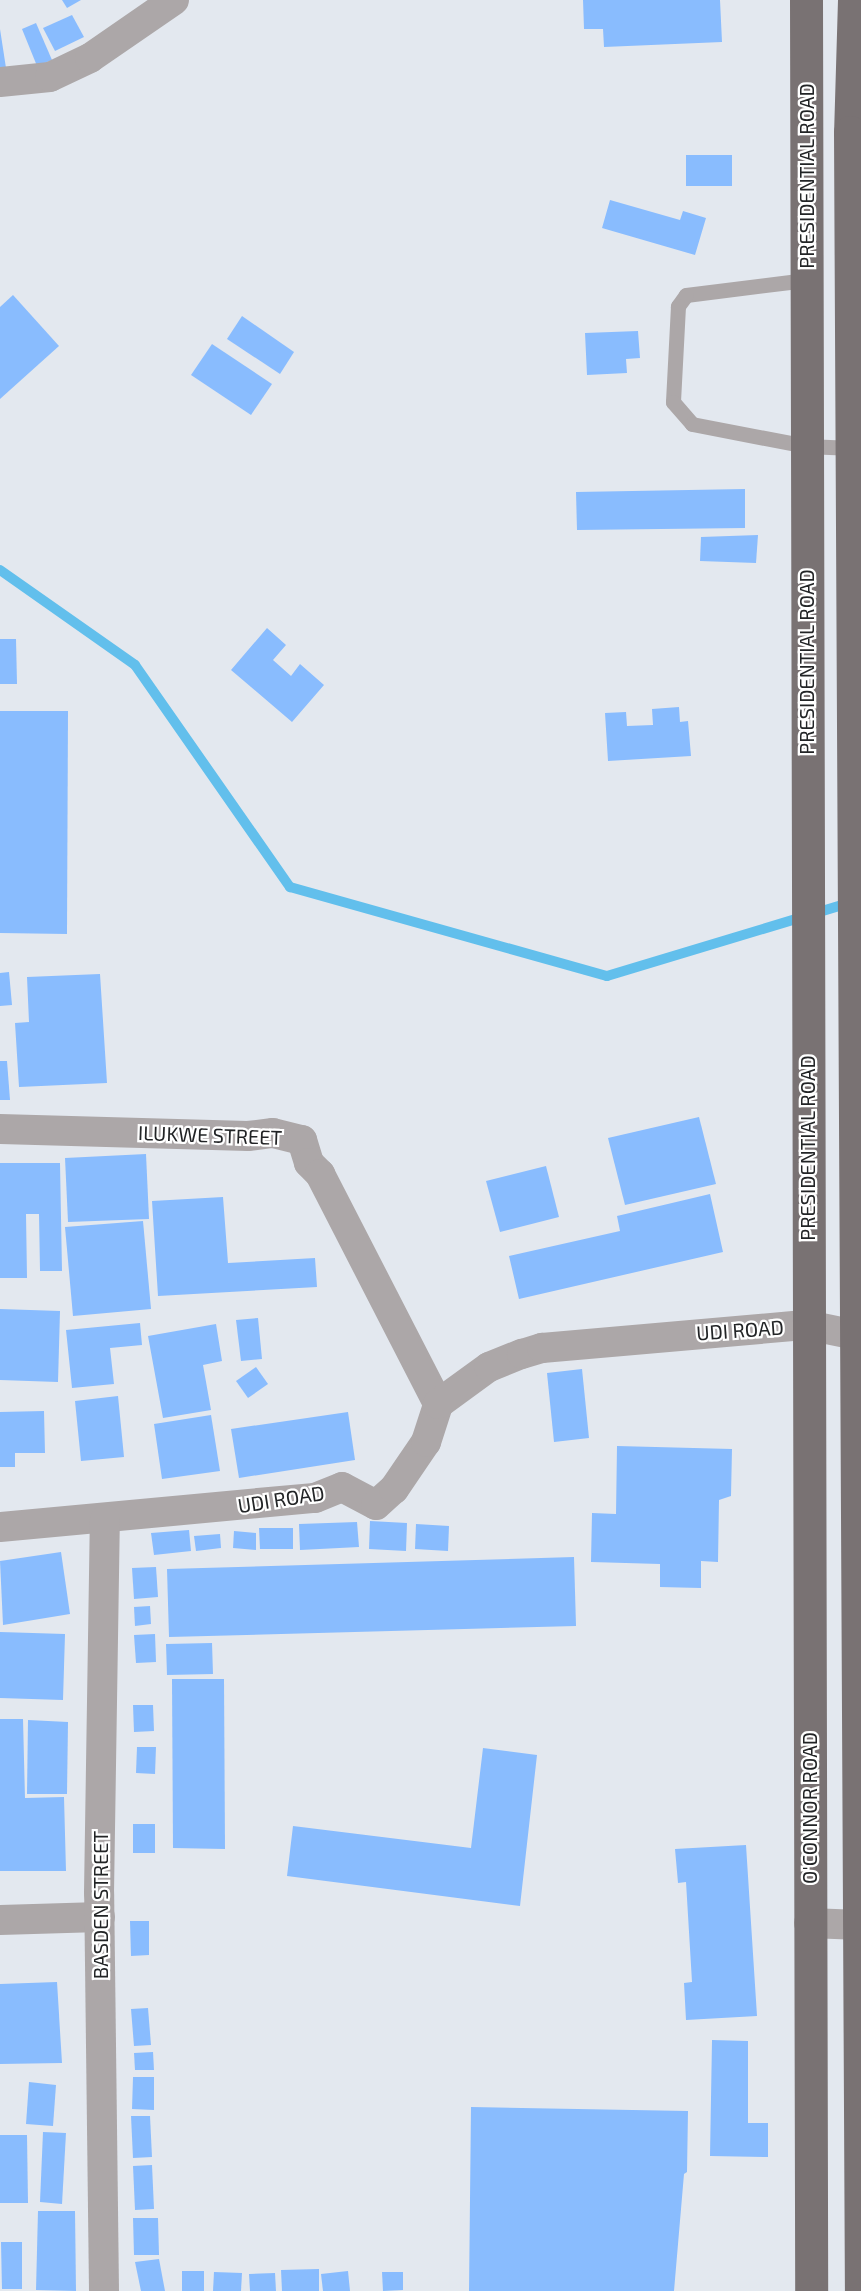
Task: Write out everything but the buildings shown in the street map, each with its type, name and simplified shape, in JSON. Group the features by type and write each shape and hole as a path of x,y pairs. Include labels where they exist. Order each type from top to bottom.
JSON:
{"main road":[{"name":"PRESIDENTIAL ROAD","path":"806,0 807,1325"},
{"path":"854,0 852,69 856,135 853,818 859,1336 861,2291"},
{"path":"806,67 852,69"},
{"path":"806,818 853,818"},
{"name":"O'CONNOR ROAD","path":"807,1325 811,2291"}],"street":[{"path":"0,82 50,77 90,58 174,0"},
{"name":"ILUKWE STREET","path":"0,1129 248,1136 273,1133 302,1140 309,1163 320,1174 438,1404"},
{"name":"UDI ROAD","path":"0,1527 105,1520 315,1498 342,1487 376,1505 394,1489 426,1442 438,1404 489,1367 542,1348 807,1325 859,1336"},
{"name":"BASDEN STREET","path":"104,2291 100,1917 105,1520"},
{"path":"0,1920 100,1917"},
{"path":"809,1923 860,1925"}],"lane":[{"path":"806,280 686,295 678,306 673,402 692,424 806,446 853,448"}],"waterway":[{"path":"0,570 135,665 290,887 607,976 849,903"}]}
